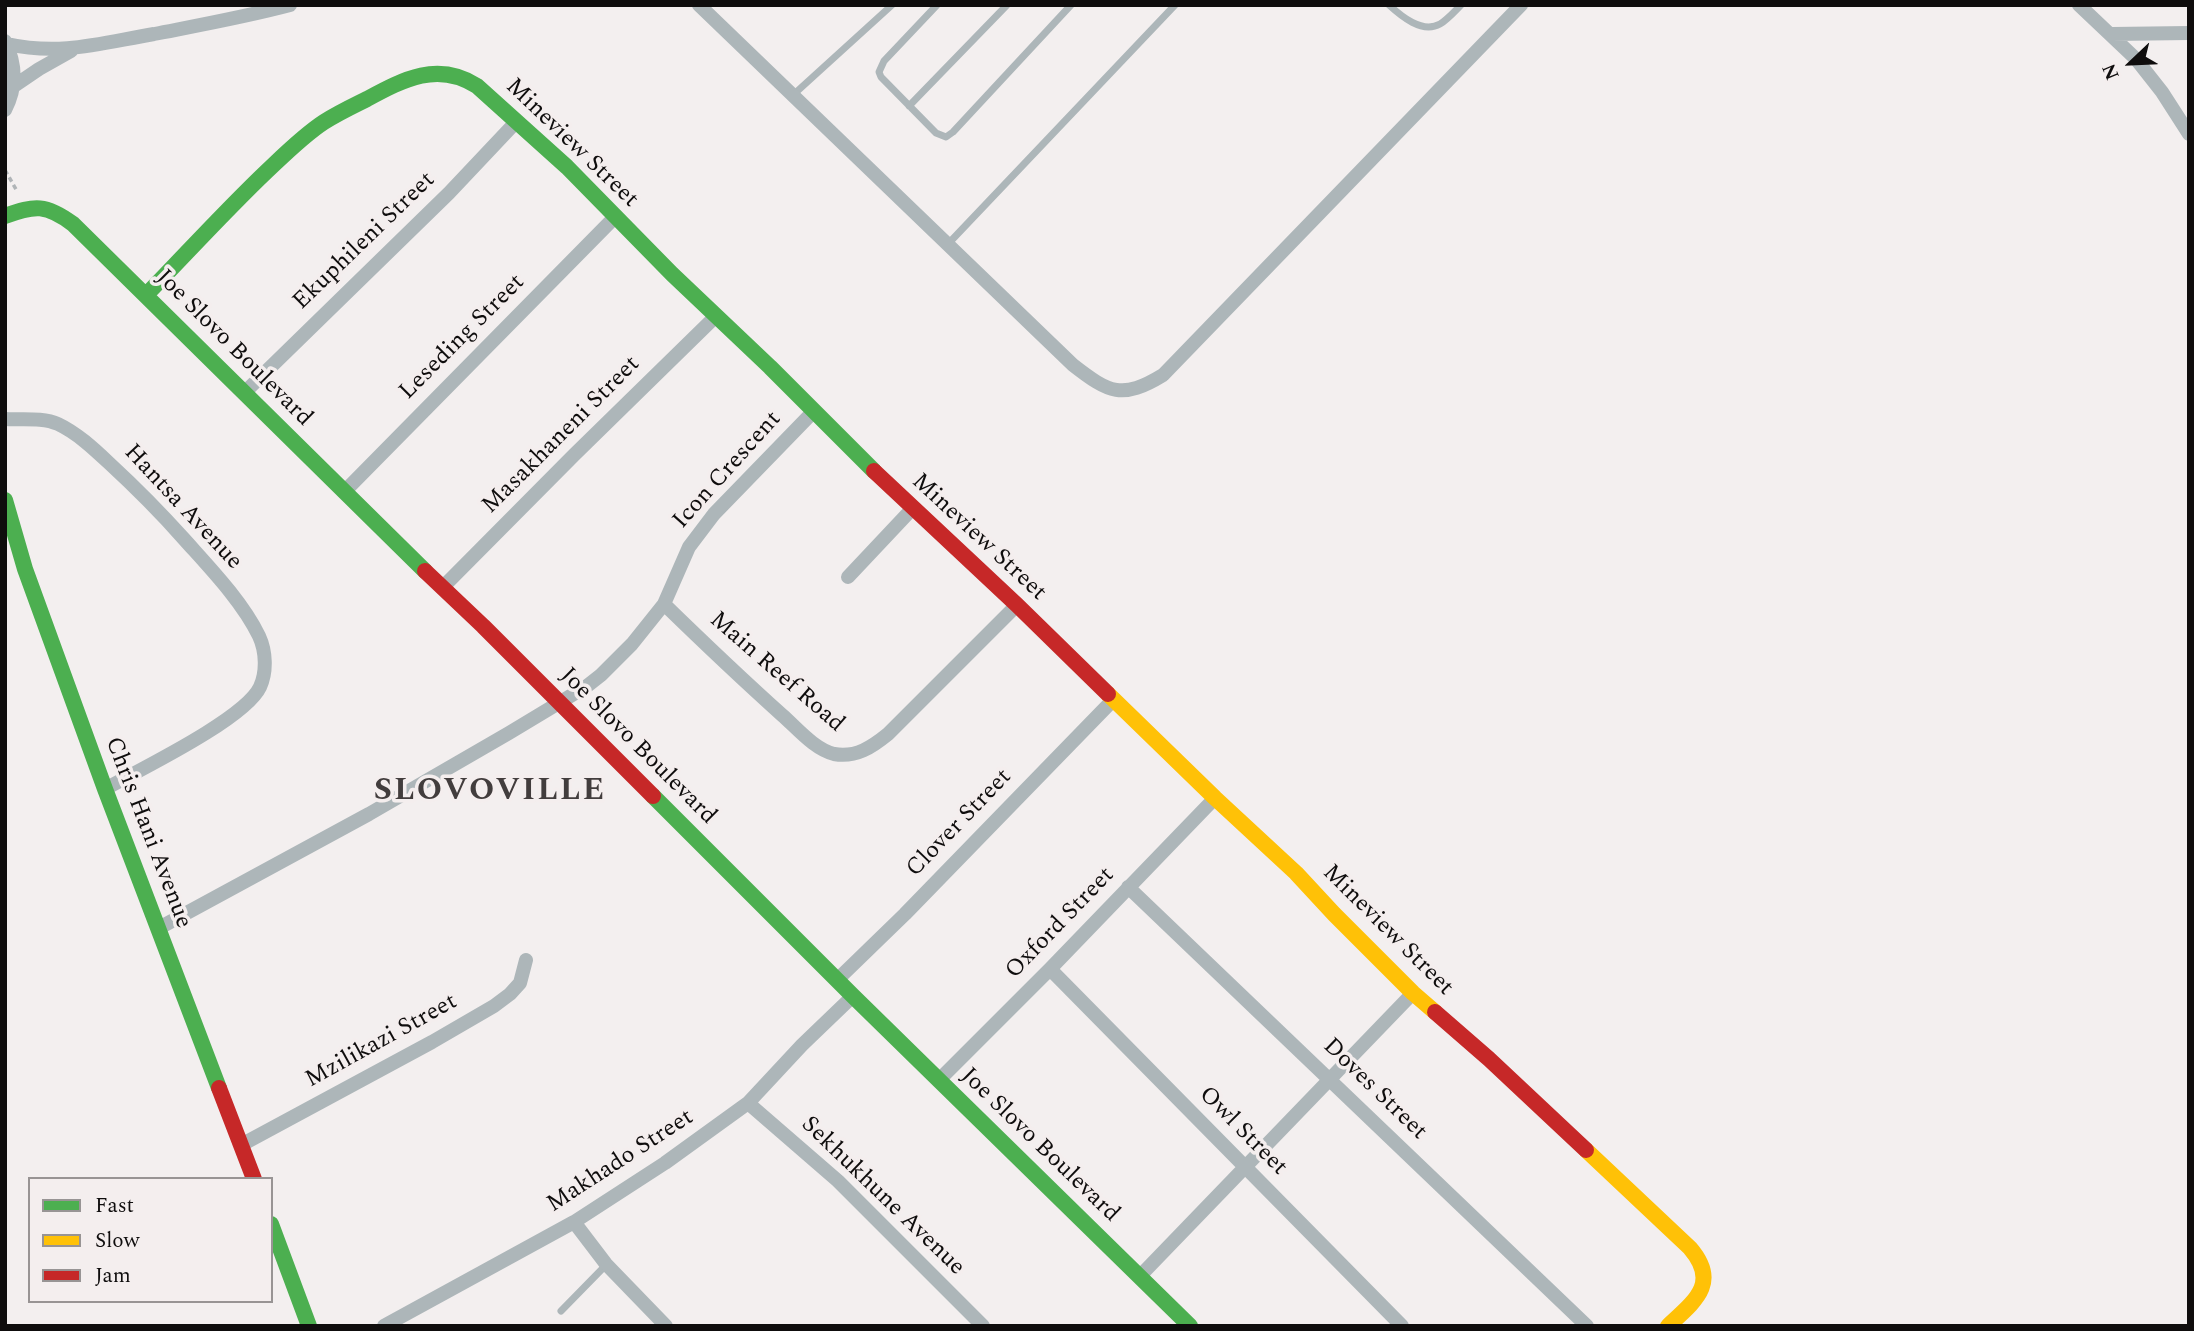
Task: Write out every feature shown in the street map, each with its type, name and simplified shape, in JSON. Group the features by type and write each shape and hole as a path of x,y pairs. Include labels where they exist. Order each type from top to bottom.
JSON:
{"street":[{"path":"6,42 33,49 75,49 247,17 290,5"},
{"path":"699,5 1073,365 1094,382 1120,391 1141,386 1163,375 1186,353 1521,5"},
{"path":"2079,5 2136,58 2189,134"},
{"path":"2112,34 2189,33"},
{"path":"5,110 14,86 14,64 6,42"},
{"path":"14,86 75,49"},
{"name":"Mineview Street","path":"147,294 252,184 324,122 394,84 428,73 442,72 463,77 490,96 567,167 715,317 770,367 912,509 1017,605 1296,873 1413,993 1489,1059 1690,1248 1704,1268 1705,1278 1689,1307 1672,1322"},
{"name":"Ekuphileni Street","path":"244,393 449,193 516,122"},
{"name":"Joe Slovo Boulevard","path":"5,216 26,208 46,208 78,230 147,294 853,996 1190,1326"},
{"name":"Leseding Street","path":"344,492 615,217"},
{"name":"Masakhaneni Street","path":"442,589 573,455 715,317"},
{"name":"Icon Crescent","path":"159,928 369,814 587,687 632,644 664,604 688,547 715,514 813,412"},
{"name":"Hantsa Avenue","path":"5,419 55,422 88,443 144,495 212,569 242,608 264,650 259,689 240,710 105,789"},
{"name":"Chris Hani Avenue","path":"5,500 25,569 105,789 253,1177"},
{"path":"848,577 912,509"},
{"name":"Main Reef Road","path":"664,604 803,734 824,750 846,755 874,746 888,734 1017,605"},
{"name":"Clover Street","path":"837,980 1114,699"},
{"name":"Oxford Street","path":"939,1080 1215,797"},
{"name":"Doves Street","path":"1128,887 1587,1326"},
{"name":"Mzilikazi Street","path":"241,1145 494,1006 520,982 526,960"},
{"name":"Owl Street","path":"1049,970 1402,1326"},
{"path":"1140,1276 1413,993"},
{"name":"Makhado Street","path":"387,1325 575,1223 666,1163 748,1103 853,996"},
{"name":"Sekhukhune Avenue","path":"748,1103 838,1181 983,1326"},
{"path":"575,1223 607,1264 666,1326"},
{"path":"273,1229 309,1326"}],"lane":[{"path":"877,5 884,12"},
{"path":"792,96 892,5"},
{"path":"937,5 884,61 878,72 936,133 946,136 953,132 1071,5"},
{"path":"909,106 1007,5"},
{"path":"947,245 1175,5"},
{"path":"1389,5 1419,26 1429,28 1440,24 1461,5"},
{"path":"561,1311 607,1264"}],"traffic: fast":[{"path":"147,294 252,186 317,127 394,85 421,76 449,75 477,86 567,167 672,274 874,471"},
{"path":"5,216 40,208 73,224 425,571"},
{"path":"5,500 25,569 105,789 219,1088"},
{"path":"653,796 1190,1326"},
{"path":"273,1229 309,1326"}],"traffic: slow":[{"path":"1108,694 1296,873 1334,914 1435,1012"},
{"path":"1586,1150 1690,1248 1699,1260 1703,1271 1700,1291 1695,1300 1668,1326"}],"traffic: jam":[{"path":"874,471 1108,694"},
{"path":"425,571 653,796"},
{"path":"1435,1012 1586,1150"},
{"path":"219,1088 253,1177"}],"district":[{"name":"SLOVOVILLE","path":"490,793"}]}
